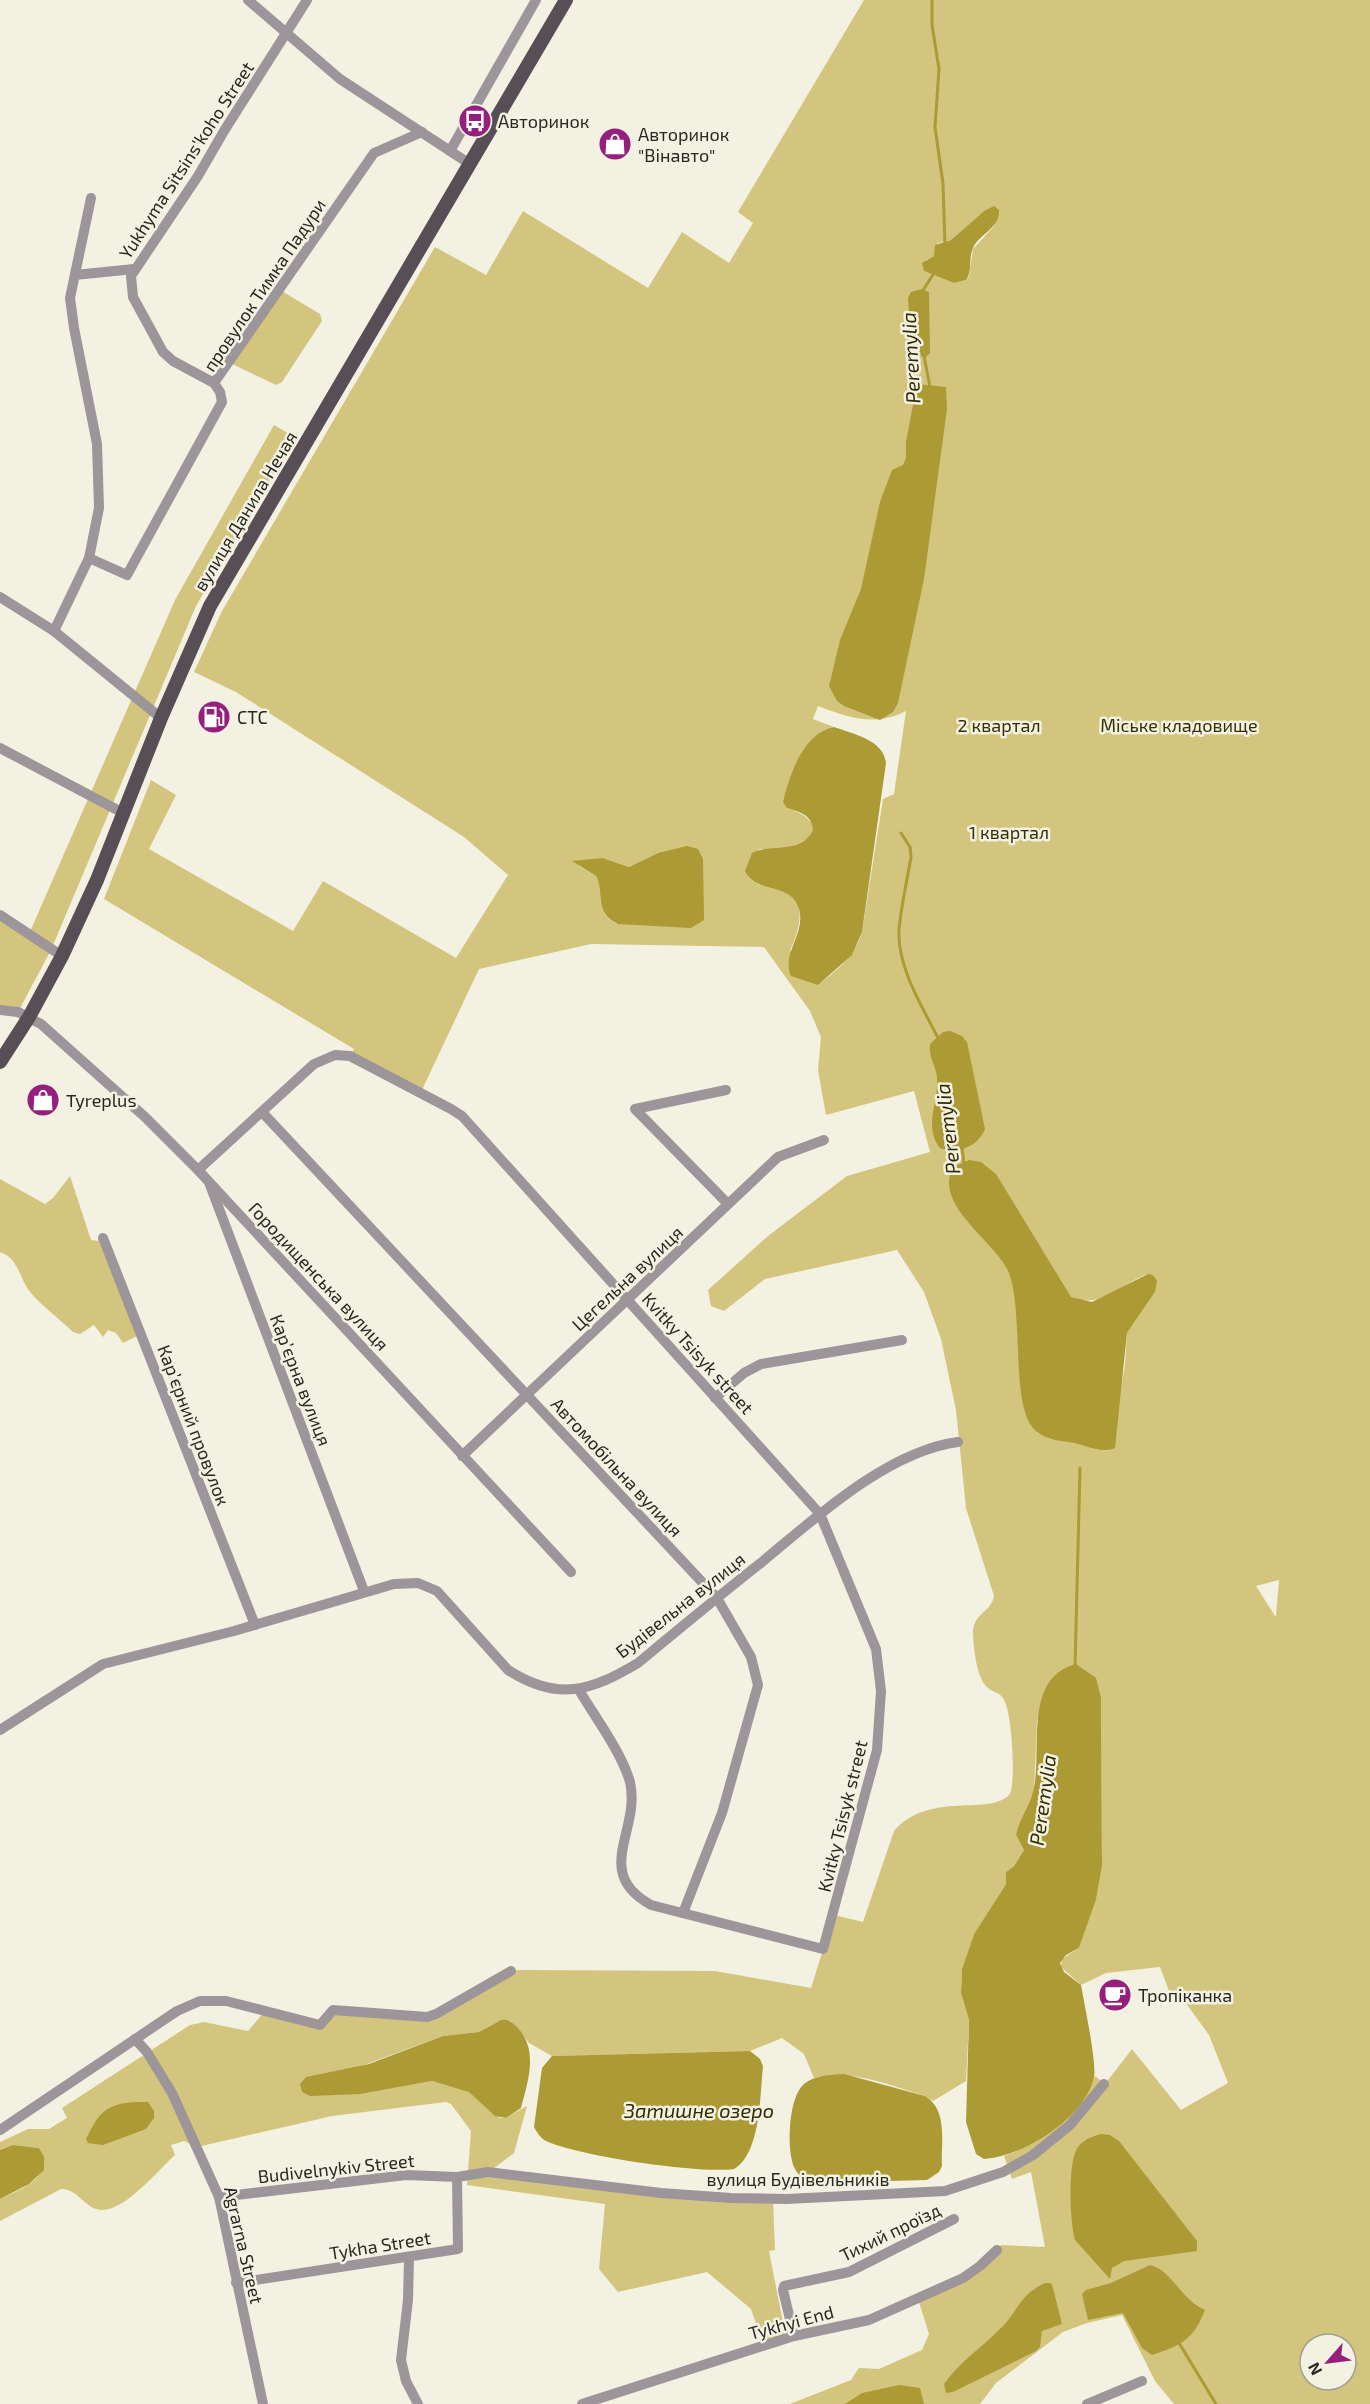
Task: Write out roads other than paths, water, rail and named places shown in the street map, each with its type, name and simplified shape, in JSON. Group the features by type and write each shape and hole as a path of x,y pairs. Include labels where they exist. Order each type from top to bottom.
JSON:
{"main road":[{"name":"вулиця Данила Нечая","path":"2,1055 29,1017 62,956 210,606 566,0"}],"street":[{"path":"248,0 340,79 470,164"},
{"name":"Yukhyma Sitsins'koho Street","path":"214,383 173,361 163,352 133,297 131,282 134,269 198,176 307,0"},
{"path":"450,151 536,0"},
{"name":"провулок Тимка Падури","path":"89,558 127,575 222,402 220,392 214,383 374,153 422,132"},
{"path":"54,632 89,558 98,522 100,476 97,444 70,298 91,198"},
{"path":"75,275 134,269"},
{"path":"0,597 54,632 161,718"},
{"path":"0,748 124,814"},
{"path":"0,915 62,956"},
{"path":"0,1010 29,1017"},
{"name":"Городищенська вулиця","path":"29,1017 41,1024 145,1117 208,1180 571,1572"},
{"name":"Kvitky Tsisyk street","path":"198,1170 308,1068 335,1055 350,1056 411,1087 462,1116 820,1514 876,1649 881,1691 877,1750 824,1948 683,1913"},
{"path":"726,1090 635,1109 728,1204"},
{"name":"Автомобільна вулиця","path":"262,1112 717,1598 751,1657 758,1685 722,1813 683,1913"},
{"name":"Цегельна вулиця","path":"462,1456 778,1157 824,1140"},
{"name":"Карʼєрна вулиця","path":"208,1180 364,1591"},
{"name":"Карʼєрний провулок","path":"103,1238 255,1625"},
{"path":"716,1398 744,1373 760,1364 902,1340"},
{"name":"Будівельна вулиця","path":"0,1730 103,1664 255,1625 364,1591 409,1582 437,1591 508,1670 543,1686 579,1690 614,1677 638,1663 820,1514 902,1459 930,1447 958,1442"},
{"path":"579,1690 625,1768 630,1785 632,1801 620,1872 624,1881 631,1891 651,1905 683,1913"},
{"path":"0,2130 135,2039 177,2012 200,2001 226,2001 320,2025 333,2010 427,2017 511,1971"},
{"name":"Agrarna Street","path":"135,2039 147,2052 172,2093 219,2197 263,2404"},
{"name":"вулиця Будівельників","path":"457,2177 488,2172 661,2193 731,2198 853,2197 945,2191 1003,2172 1033,2155 1070,2125 1104,2084"},
{"name":"Budivelnykiv Street","path":"219,2197 406,2175 457,2177"},
{"name":"Tykha Street","path":"236,2283 409,2259 458,2249 457,2177"},
{"name":"Тихий проїзд","path":"794,2336 784,2286 849,2272 954,2219"},
{"name":"Tykhyi End","path":"582,2404 794,2336 869,2320 963,2278 997,2250"},
{"path":"409,2259 408,2300 400,2360 406,2381 418,2404"},
{"path":"1087,2404 1142,2381"}],"water":[{"path":"994,206 999,210 996,222 973,248 966,280 954,283 924,271 922,263 934,256 935,245 951,240 984,211"},
{"path":"922,289 929,292 930,353 925,358 913,352 911,348 908,298 911,292"},
{"path":"917,384 946,387 947,409 924,579 898,703 893,712 880,720 844,706 837,701 829,686 840,640 861,589 880,502 892,470 903,465 906,458 906,442"},
{"path":"834,727 874,743 884,755 886,763 862,932 852,955 818,985 791,976 789,959 800,918 795,900 781,891 757,883 745,871 752,853 801,843 813,830 808,818 787,808 783,802 799,757 814,738"},
{"path":"687,846 698,849 703,859 704,920 691,928 618,924 605,914 602,908 596,876 572,861 603,858 629,867 658,853"},
{"path":"950,1031 962,1036 967,1042 985,1129 972,1145 954,1150 940,1148 935,1140 932,1123 937,1077 930,1044 943,1032"},
{"path":"969,1160 981,1162 996,1174 1071,1297 1092,1302 1148,1274 1153,1275 1157,1281 1155,1292 1127,1333 1115,1448 1100,1450 1049,1438 1036,1431 1028,1419 1020,1381 1016,1309 1008,1271 1001,1259 968,1222 951,1195 949,1181 953,1167"},
{"path":"1076,1664 1096,1678 1101,1697 1102,1866 1096,1900 1079,1948 1066,1955 1060,1963 1064,1972 1081,1985 1092,2047 1094,2077 1089,2092 1079,2106 1051,2132 1017,2151 1000,2157 984,2159 976,2154 966,2122 969,2020 961,1993 962,1969 974,1934 1006,1884 1006,1872 1014,1866 1024,1850 1016,1835 1033,1792 1036,1776 1041,1701 1048,1685 1059,1672"},
{"path":"501,2020 510,2021 517,2027 524,2036 530,2056 529,2077 521,2108 506,2118 495,2116 469,2092 432,2081 361,2094 310,2096 302,2092 300,2084 306,2077 369,2064 443,2036 479,2032"},
{"name":"Затишне озеро","path":"750,2051 760,2059 763,2066 758,2122 750,2151 734,2169 695,2169 611,2158 546,2141 540,2137 534,2127 542,2068 552,2056"},
{"path":"844,2074 925,2096 932,2102 937,2109 942,2127 942,2166 939,2172 927,2180 813,2183 799,2174 792,2161 790,2125 799,2091 804,2084 813,2079"},
{"path":"148,2102 154,2111 154,2118 146,2129 103,2145 88,2143 86,2139 95,2122 105,2111 110,2107"},
{"path":"1102,2134 1110,2135 1119,2141 1197,2241 1197,2251 1124,2261 1112,2268 1110,2279 1075,2240 1070,2192 1072,2165 1078,2147 1092,2137"},
{"path":"13,2145 39,2148 44,2157 44,2170 29,2184 0,2199 0,2150"},
{"path":"1150,2265 1165,2273 1189,2299 1205,2310 1191,2335 1179,2344 1152,2355 1142,2348 1123,2313 1088,2320 1082,2294 1086,2290 1111,2283"},
{"path":"1045,2283 1051,2283 1062,2324 1042,2331 1040,2347 1036,2351 953,2392 946,2393 944,2384 950,2376 1004,2325 1030,2292"},
{"path":"899,2385 920,2388 924,2404 845,2404 862,2393"}],"waterway":[{"name":"Peremylia","path":"932,0 932,25 939,69 935,127 943,184 945,246"},
{"name":"Peremylia","path":"922,292 934,273"},
{"name":"Peremylia","path":"924,356 930,387"},
{"name":"Peremylia","path":"901,833 910,847 911,857 900,921 899,944 906,972 938,1038"},
{"name":"Peremylia","path":"962,1145 964,1166"},
{"name":"Peremylia","path":"1075,1667 1080,1468"},
{"name":"Peremylia","path":"1179,2343 1216,2404"}],"place":[{"name":"Авторинок","path":"475,121"},
{"name":"Авторинок \"Вінавто\"","path":"615,144"},
{"name":"СТС","path":"214,717"},
{"name":"Tyreplus","path":"43,1100"},
{"name":"Тропіканка","path":"1115,1995"}],"park label":[{"name":"2 квартал","path":"999,725"},
{"name":"Міське кладовище","path":"1179,725"},
{"name":"1 квартал","path":"1009,832"}]}
